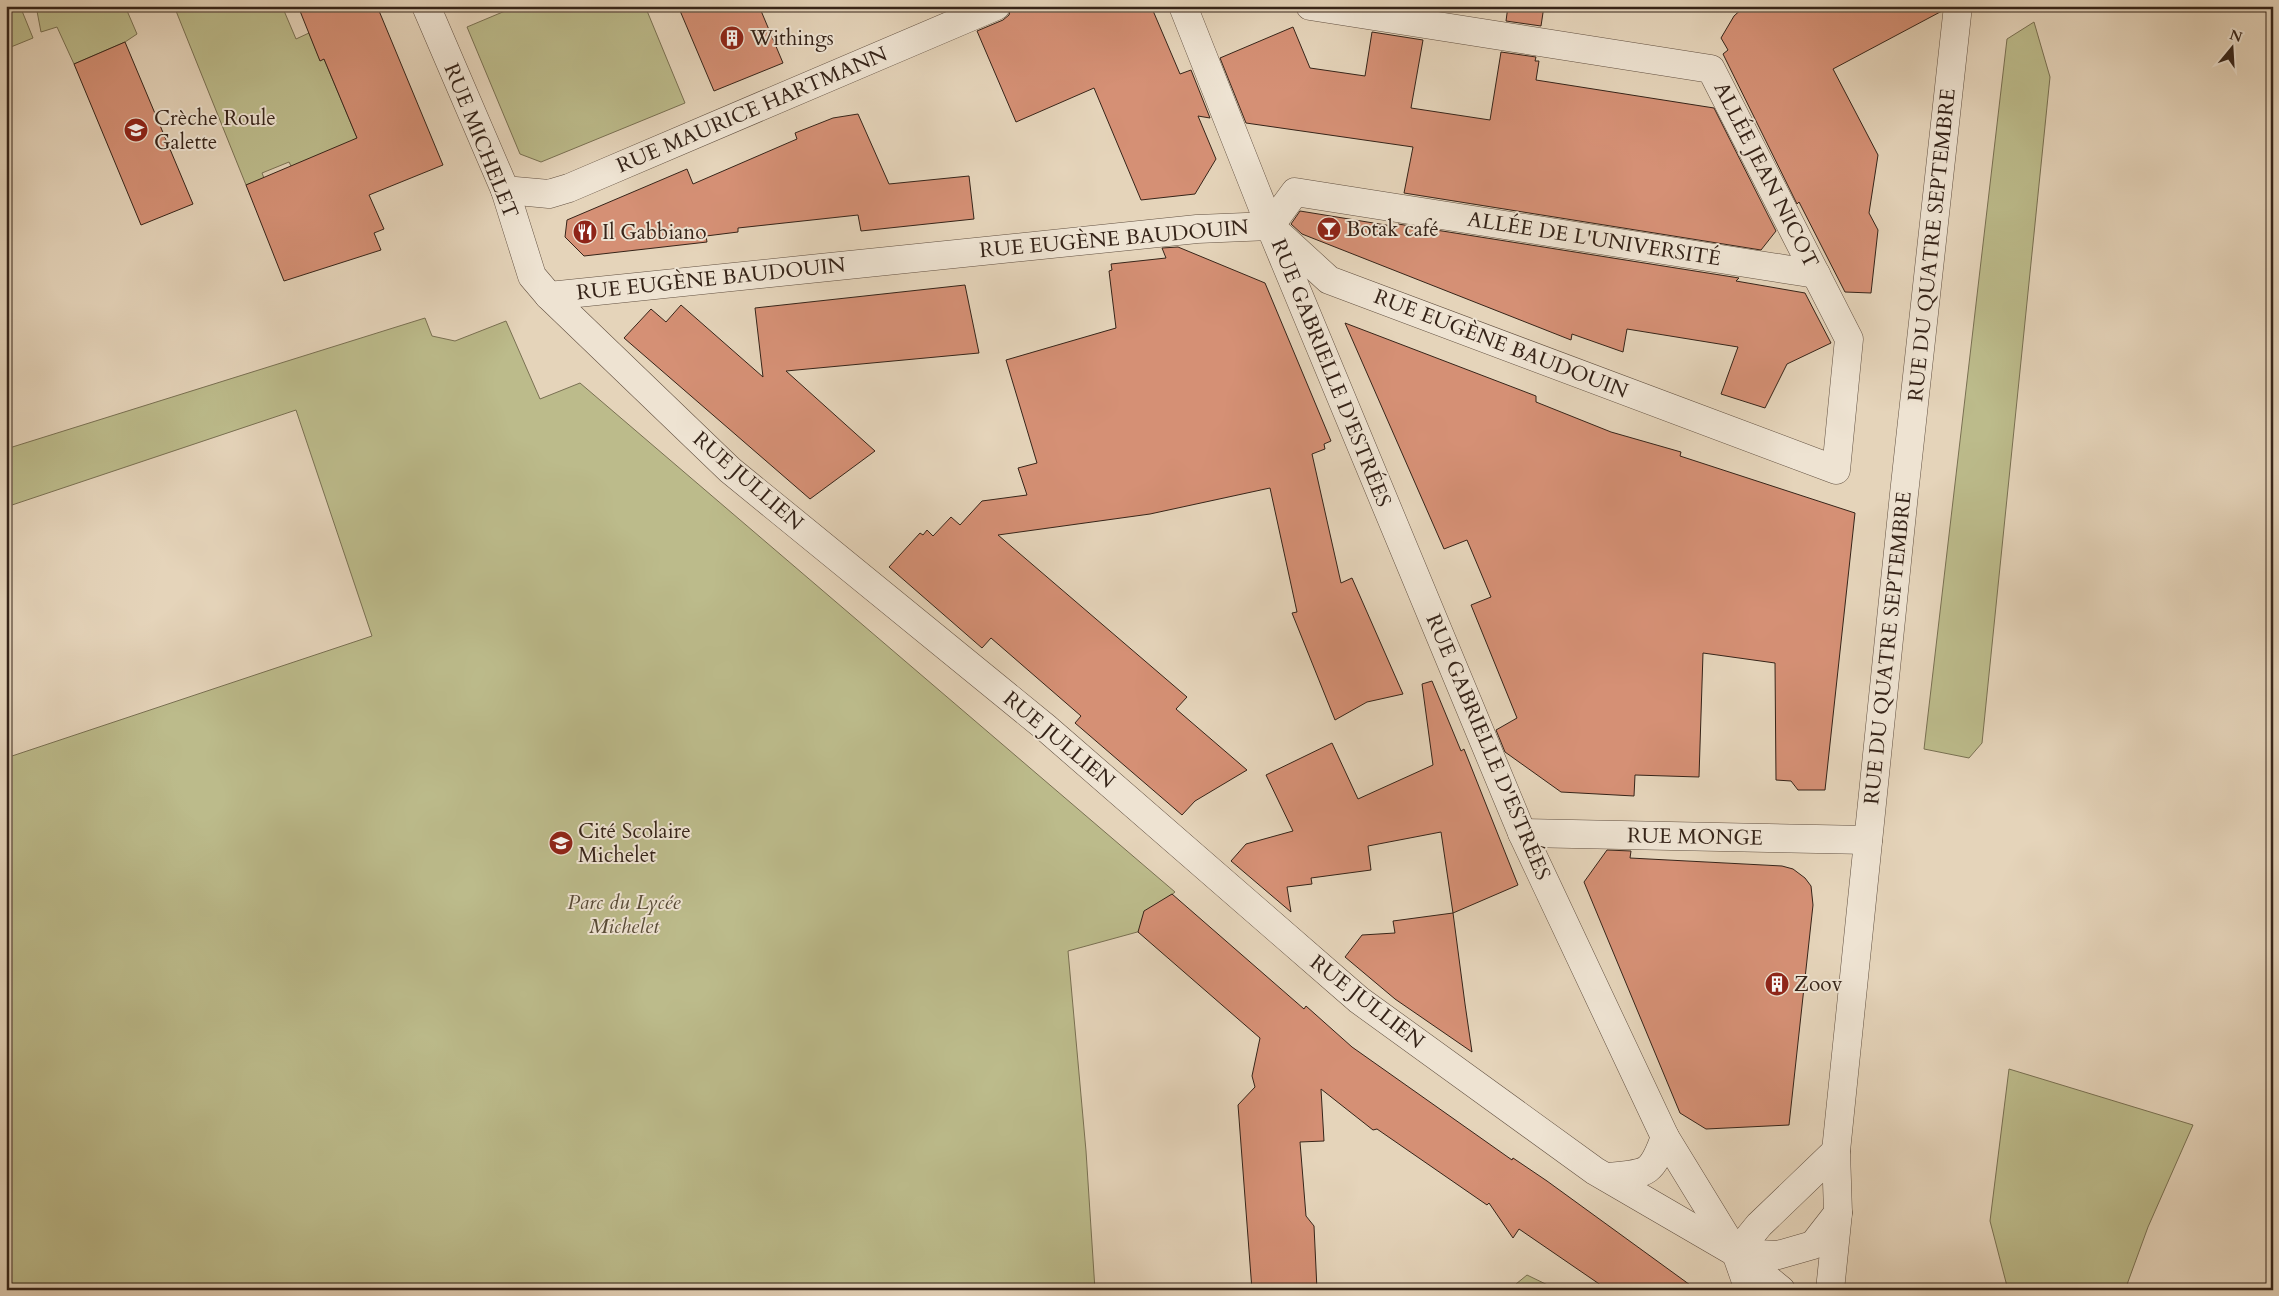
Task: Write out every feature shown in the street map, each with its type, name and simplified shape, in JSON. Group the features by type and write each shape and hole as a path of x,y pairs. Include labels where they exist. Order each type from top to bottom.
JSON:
{"street":[{"name":"RUE MICHELET","path":"426,6 505,190 540,286"},
{"name":"RUE MAURICE HARTMANN","path":"505,190 549,194 569,188 996,6"},
{"name":"RUE GABRIELLE D'ESTRÉES","path":"1183,6 1270,226 1522,833 1665,1137 1736,1253"},
{"name":"ALLÉE JEAN NICOT","path":"1310,6 1712,69 1849,339 1836,470"},
{"name":"RUE DU QUATRE SEPTEMBRE","path":"1830,1290 1838,1213 1836,1152 1958,6"},
{"name":"ALLÉE DE L'UNIVERSITÉ","path":"1270,226 1294,192 1816,274"},
{"name":"RUE EUGÈNE BAUDOUIN","path":"540,286 1197,229 1270,226 1329,280 1836,470"},
{"name":"RUE JULLIEN","path":"540,286 730,470 1045,727 1359,1000 1595,1171 1736,1253"},
{"name":"RUE MONGE","path":"1522,833 1868,840"},
{"path":"1607,1177 1645,1172 1656,1162 1665,1137"},
{"path":"1736,1253 1759,1226 1836,1152"},
{"path":"1736,1253 1778,1255 1813,1245 1838,1213"},
{"path":"1736,1253 1749,1290"},
{"path":"1736,1253 1781,1290"}],"green space":[{"path":"6,6 20,6 33,38 6,49"},
{"path":"36,6 125,6 137,34 125,42 74,64 57,27 41,32"},
{"path":"174,6 282,6 296,39 309,33 320,60 324,59 368,164 291,166 289,162 262,173 264,178 246,185"},
{"path":"517,6 645,6 685,103 541,162 520,154 467,27"},
{"path":"2034,22 2050,77 1982,743 1969,758 1924,749 2007,39"},
{"name":"Parc du Lycée Michelet","path":"425,318 432,336 455,341 506,321 540,399 580,383 1175,892 1141,931 1068,951 1086,1151 1095,1290 6,1290 6,758 372,636 296,410 6,507 6,449"},
{"path":"2009,1069 2193,1125 2148,1227 2125,1290 2008,1290 1990,1221"},
{"path":"1527,1275 1558,1290 1517,1290 1516,1284"}],"building":[{"path":"298,6 377,6 443,165 369,195 384,229 374,233 381,250 284,281 246,185 357,138 324,59 320,61"},
{"name":"Withings","path":"678,6 759,6 783,63 714,91"},
{"path":"1011,6 1151,6 1180,74 1191,70 1210,118 1198,116 1216,159 1195,194 1141,200 1094,88 1016,122 977,31 1003,20 1009,15"},
{"path":"1508,6 1544,6 1541,26 1506,21"},
{"path":"1745,6 1942,6 1942,11 1833,69 1878,155 1869,213 1878,230 1871,293 1845,292 1799,202 1797,204 1723,54 1728,50 1721,38 1734,16"},
{"path":"1293,27 1310,68 1365,76 1372,32 1423,40 1411,108 1490,120 1501,52 1536,57 1535,61 1539,61 1536,80 1714,108 1776,231 1761,250 1404,193 1413,147 1246,123 1220,58"},
{"path":"125,42 193,204 141,225 74,64"},
{"path":"858,114 889,184 969,176 974,219 861,231 858,215 738,228 738,232 706,236 707,242 584,256 565,237 567,220 687,169 693,184 797,139 795,133 833,118"},
{"path":"1300,211 1398,227 1398,224 1739,278 1736,281 1805,293 1831,343 1787,364 1765,408 1721,394 1738,347 1627,329 1623,352 1572,334 1571,340 1302,234 1291,224"},
{"path":"1178,247 1265,283 1331,441 1324,444 1325,449 1312,454 1341,583 1352,578 1403,694 1367,702 1335,720 1292,613 1297,612 1270,488 1150,514 998,535 1187,697 1176,709 1247,770 1195,801 1182,815 1075,723 1081,716 991,638 982,648 889,567 920,533 923,535 927,530 933,536 951,517 960,525 982,501 1027,495 1018,468 1037,463 1006,360 1116,328 1109,271 1112,270 1111,264 1166,258 1162,248"},
{"path":"965,285 979,353 786,371 875,451 810,499 624,338 651,309 666,322 681,305 763,377 755,308"},
{"path":"1345,323 1536,396 1536,402 1611,432 1681,452 1680,456 1855,513 1825,790 1798,790 1791,781 1776,780 1775,663 1703,653 1699,777 1635,775 1634,796 1561,792 1505,752 1496,730 1517,718 1471,605 1491,597 1467,540 1444,549"},
{"path":"1432,681 1461,751 1464,749 1518,885 1453,913 1441,832 1368,846 1371,870 1311,878 1312,884 1287,887 1291,912 1231,861 1246,844 1293,831 1266,775 1332,743 1358,799 1433,765 1422,684"},
{"path":"1607,850 1631,851 1630,858 1782,866 1793,869 1805,878 1811,886 1813,905 1789,1125 1706,1129 1680,1113 1584,882"},
{"path":"1172,894 1304,1009 1306,1006 1352,1047 1512,1160 1513,1158 1547,1181 1697,1290 1608,1290 1519,1229 1513,1238 1489,1203 1487,1205 1377,1129 1373,1130 1321,1089 1324,1141 1300,1142 1306,1216 1314,1226 1317,1290 1252,1290 1238,1105 1255,1087 1252,1076 1260,1038 1138,932 1144,911"},
{"path":"1453,913 1472,1052 1395,999 1345,957 1362,935 1395,933 1393,921"}],"place":[{"name":"Withings","path":"732,38"},
{"name":"Crèche Roule Galette","path":"136,130"},
{"name":"Botak café","path":"1329,229"},
{"name":"Il Gabbiano","path":"585,232"},
{"name":"Cité Scolaire Michelet","path":"561,843"},
{"name":"Zoov","path":"1777,984"}]}
